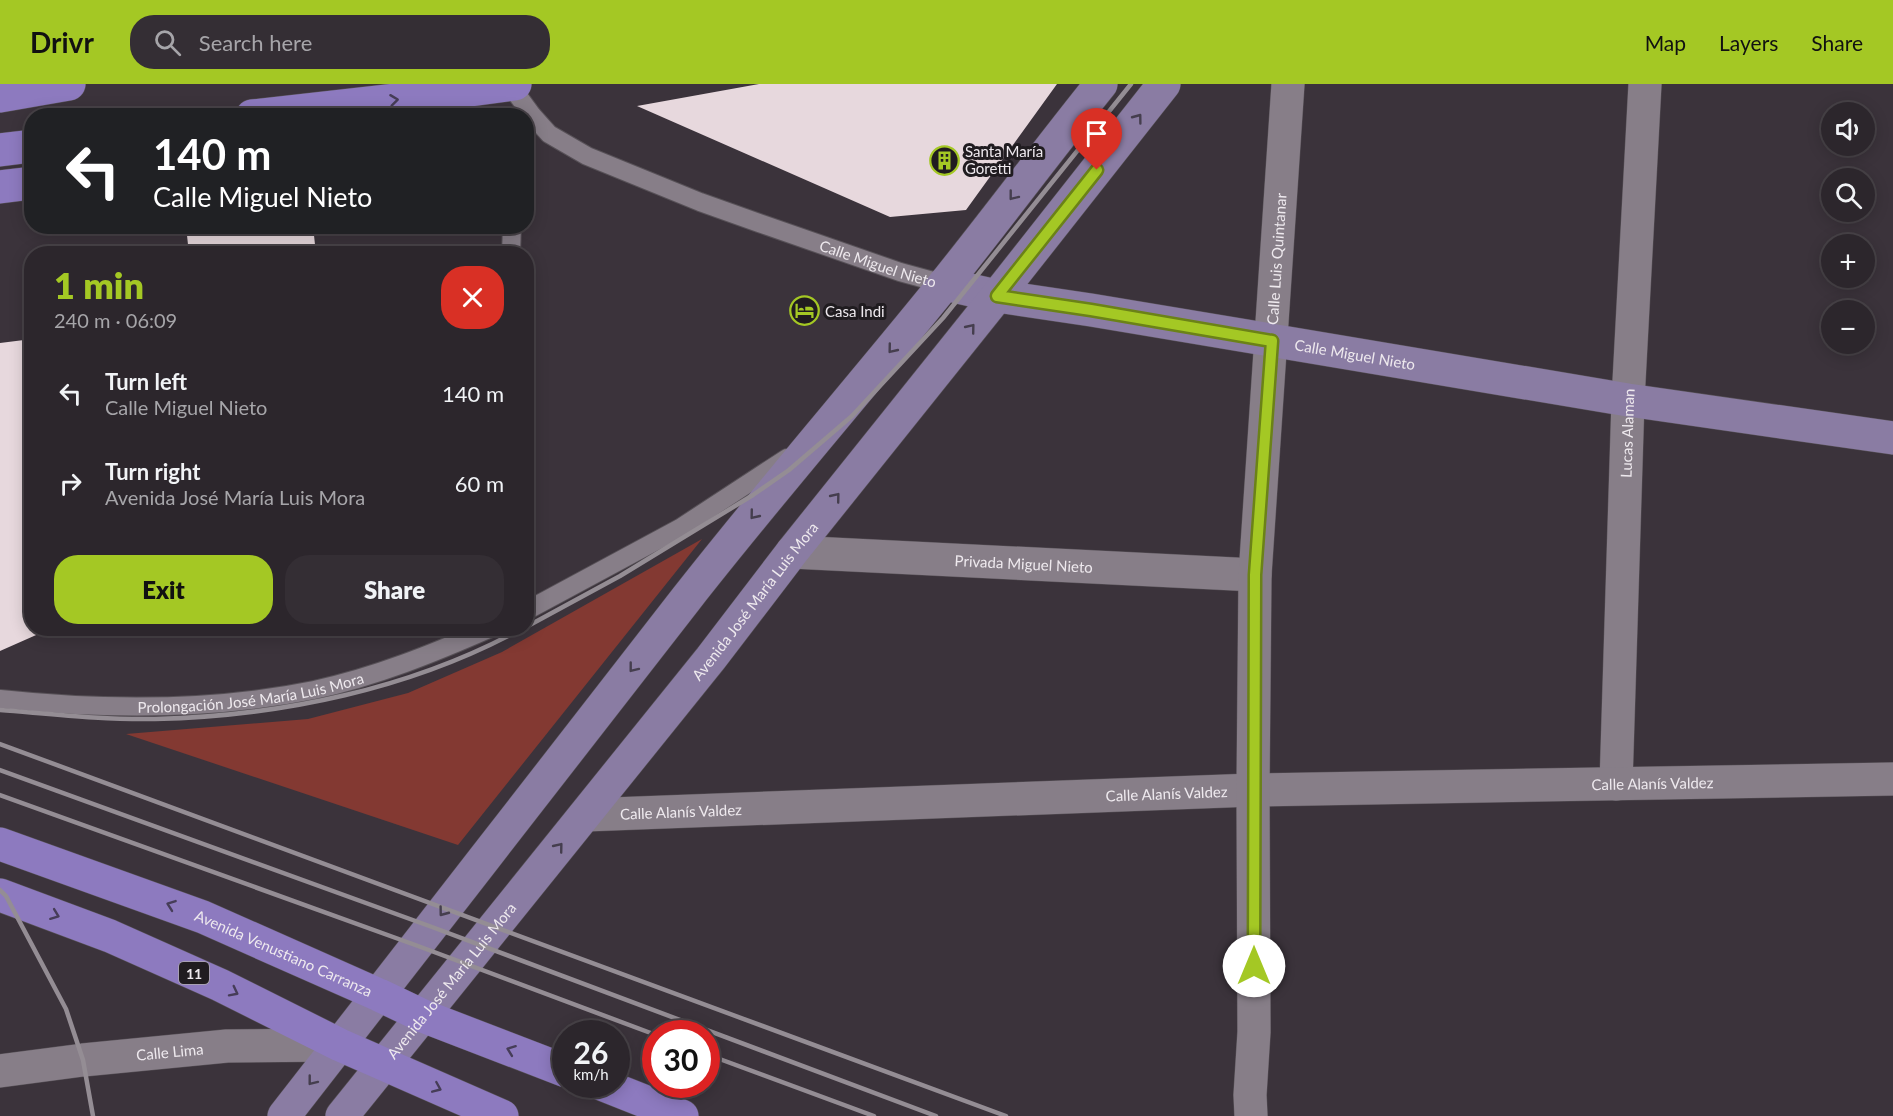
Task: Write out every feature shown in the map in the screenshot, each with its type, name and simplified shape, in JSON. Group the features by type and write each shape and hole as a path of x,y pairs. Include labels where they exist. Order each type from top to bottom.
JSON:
{"main road":[{"path":"0,96 69,84"},
{"path":"319,108 515,84"},
{"path":"0,86 33,90"},
{"path":"0,150 24,147"},
{"path":"0,187 24,184"},
{"name":"Avenida Venustiano Carranza","path":"0,844 203,917 423,1016 552,1066"},
{"name":"11","path":"0,895 110,936 220,985 383,1065 502,1116"},
{"path":"630,1095 682,1116"}],"street":[{"path":"284,1116 672,617 944,284 1101,84"},
{"name":"Avenida José María Luis Mora","path":"342,1116 711,658 792,552 1164,84"},
{"name":"Calle Luis Quintanar","path":"1251,1116 1254,1032 1255,575 1288,84"},
{"name":"Lucas Alaman","path":"1616,784 1628,400 1645,84"},
{"name":"Calle Miguel Nieto","path":"944,284 997,296 1628,400 1893,438"},
{"name":"Privada Miguel Nieto","path":"792,552 1255,575"},
{"name":"Calle Alanís Valdez","path":"585,814 1253,790 1893,779"},
{"name":"Calle Lima","path":"0,1071 83,1060 227,1046 340,1045"}],"lane":[{"path":"510,85 512,108"},
{"name":"Calle Miguel Nieto","path":"510,85 526,108"},
{"name":"Calle Miguel Nieto","path":"534,118 549,134 587,156 749,220 900,272 944,284"},
{"path":"534,607 680,528 814,441"},
{"name":"Prolongación José María Luis Mora","path":"0,699 94,706 170,707 234,702 314,690 376,673 472,636"}],"shaded area":[{"path":"702,539 458,845 126,734 308,719 408,693 502,652 534,636 534,634"}],"building":[{"path":"759,84 1057,84 966,210 890,217 637,106"},
{"path":"187,234 314,234 315,246 188,246"},
{"path":"24,340 24,636 34,636 0,651 0,343"}],"railway":[{"path":"534,623 620,576 753,495 789,470 852,416 943,318 1131,84"},
{"path":"0,710 97,718 155,719 202,717 298,705 391,683 436,668 507,636"},
{"path":"0,744 1006,1116"},
{"path":"0,770 432,927 936,1116"},
{"path":"0,795 642,1030"},
{"path":"0,890 6,896 66,1009 83,1060 93,1116"},
{"path":"720,1059 874,1116"}],"place":[{"name":"Santa María Goretti","path":"944,160"},
{"name":"Casa Indi","path":"804,311"}],"route":[{"path":"1097,170 997,296 1272,341 1255,575 1254,966"}]}
